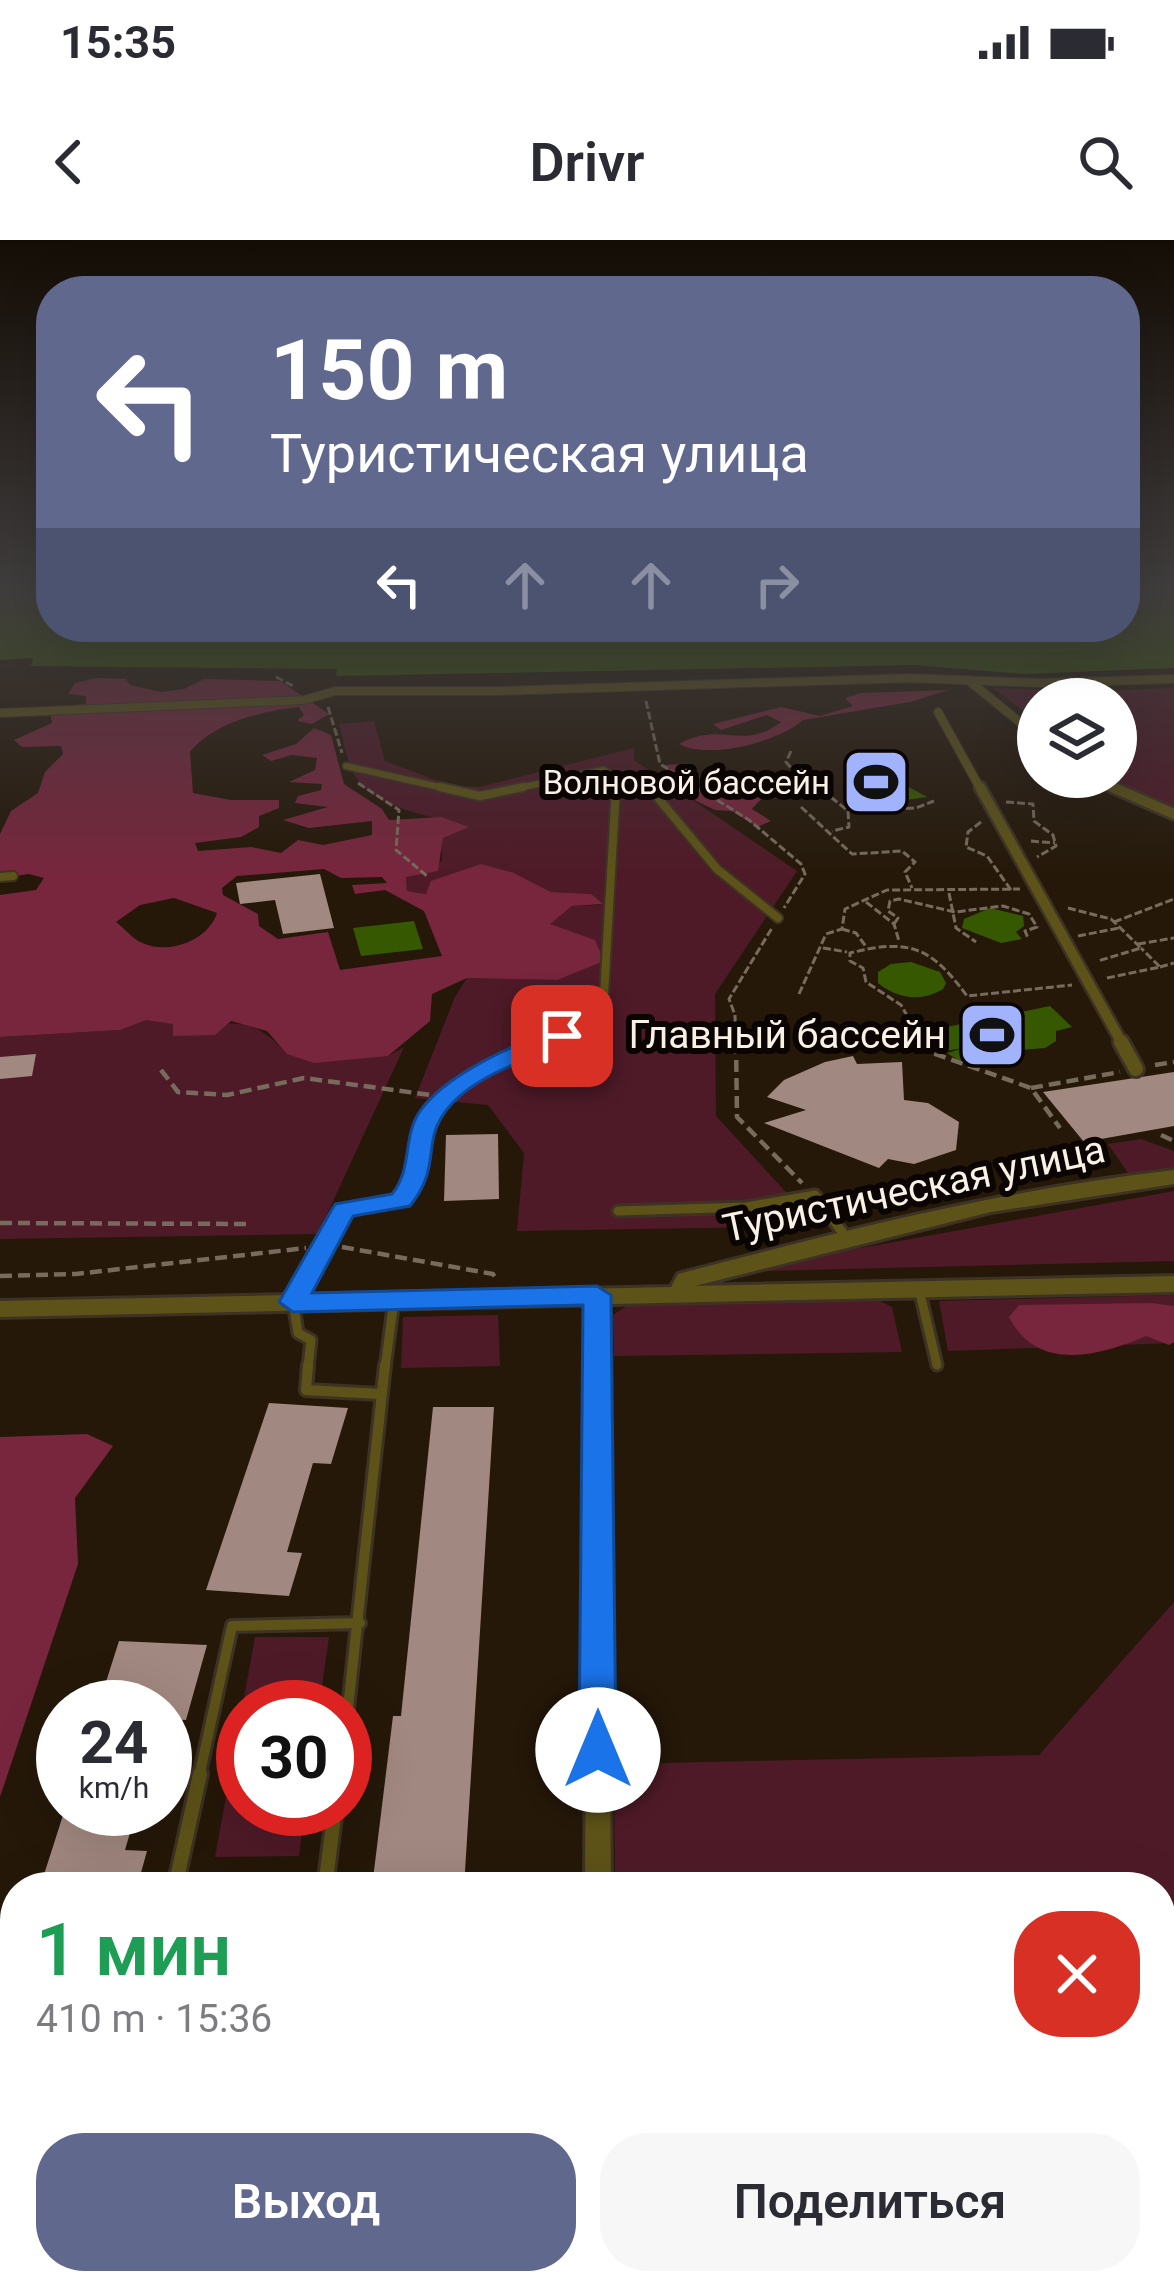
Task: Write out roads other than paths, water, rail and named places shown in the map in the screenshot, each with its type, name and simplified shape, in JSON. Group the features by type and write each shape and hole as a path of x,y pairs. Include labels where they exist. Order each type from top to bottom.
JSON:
{"street":[{"path":"0,713 304,700 335,691 854,683"},
{"path":"971,683 1017,720"},
{"path":"938,712 1136,1069"},
{"path":"1137,798 1174,814"},
{"name":"Туристическая улица","path":"679,1294 687,1280 848,1240 1081,1190 1174,1177"},
{"name":"Туристическая улица","path":"0,1309 1174,1284"},
{"path":"597,1295 598,1872"}],"lane":[{"path":"346,766 480,796 603,770 616,778 604,995 587,1022 466,1080 428,1118 416,1181 400,1200 344,1210 293,1302 298,1333 310,1340 306,1390 380,1394"},
{"path":"634,778 669,802 686,831 747,901 778,918"},
{"path":"0,877 13,876"},
{"path":"618,1211 746,1207 815,1195 848,1240"},
{"path":"919,1289 937,1365"},
{"path":"352,1680 380,1394 394,1299"},
{"path":"178,1872 232,1626 360,1623"},
{"path":"327,1872 332,1836"}],"place":[{"name":"Волновой бассейн","path":"876,782"},
{"name":"Главный бассейн","path":"992,1035"}]}
